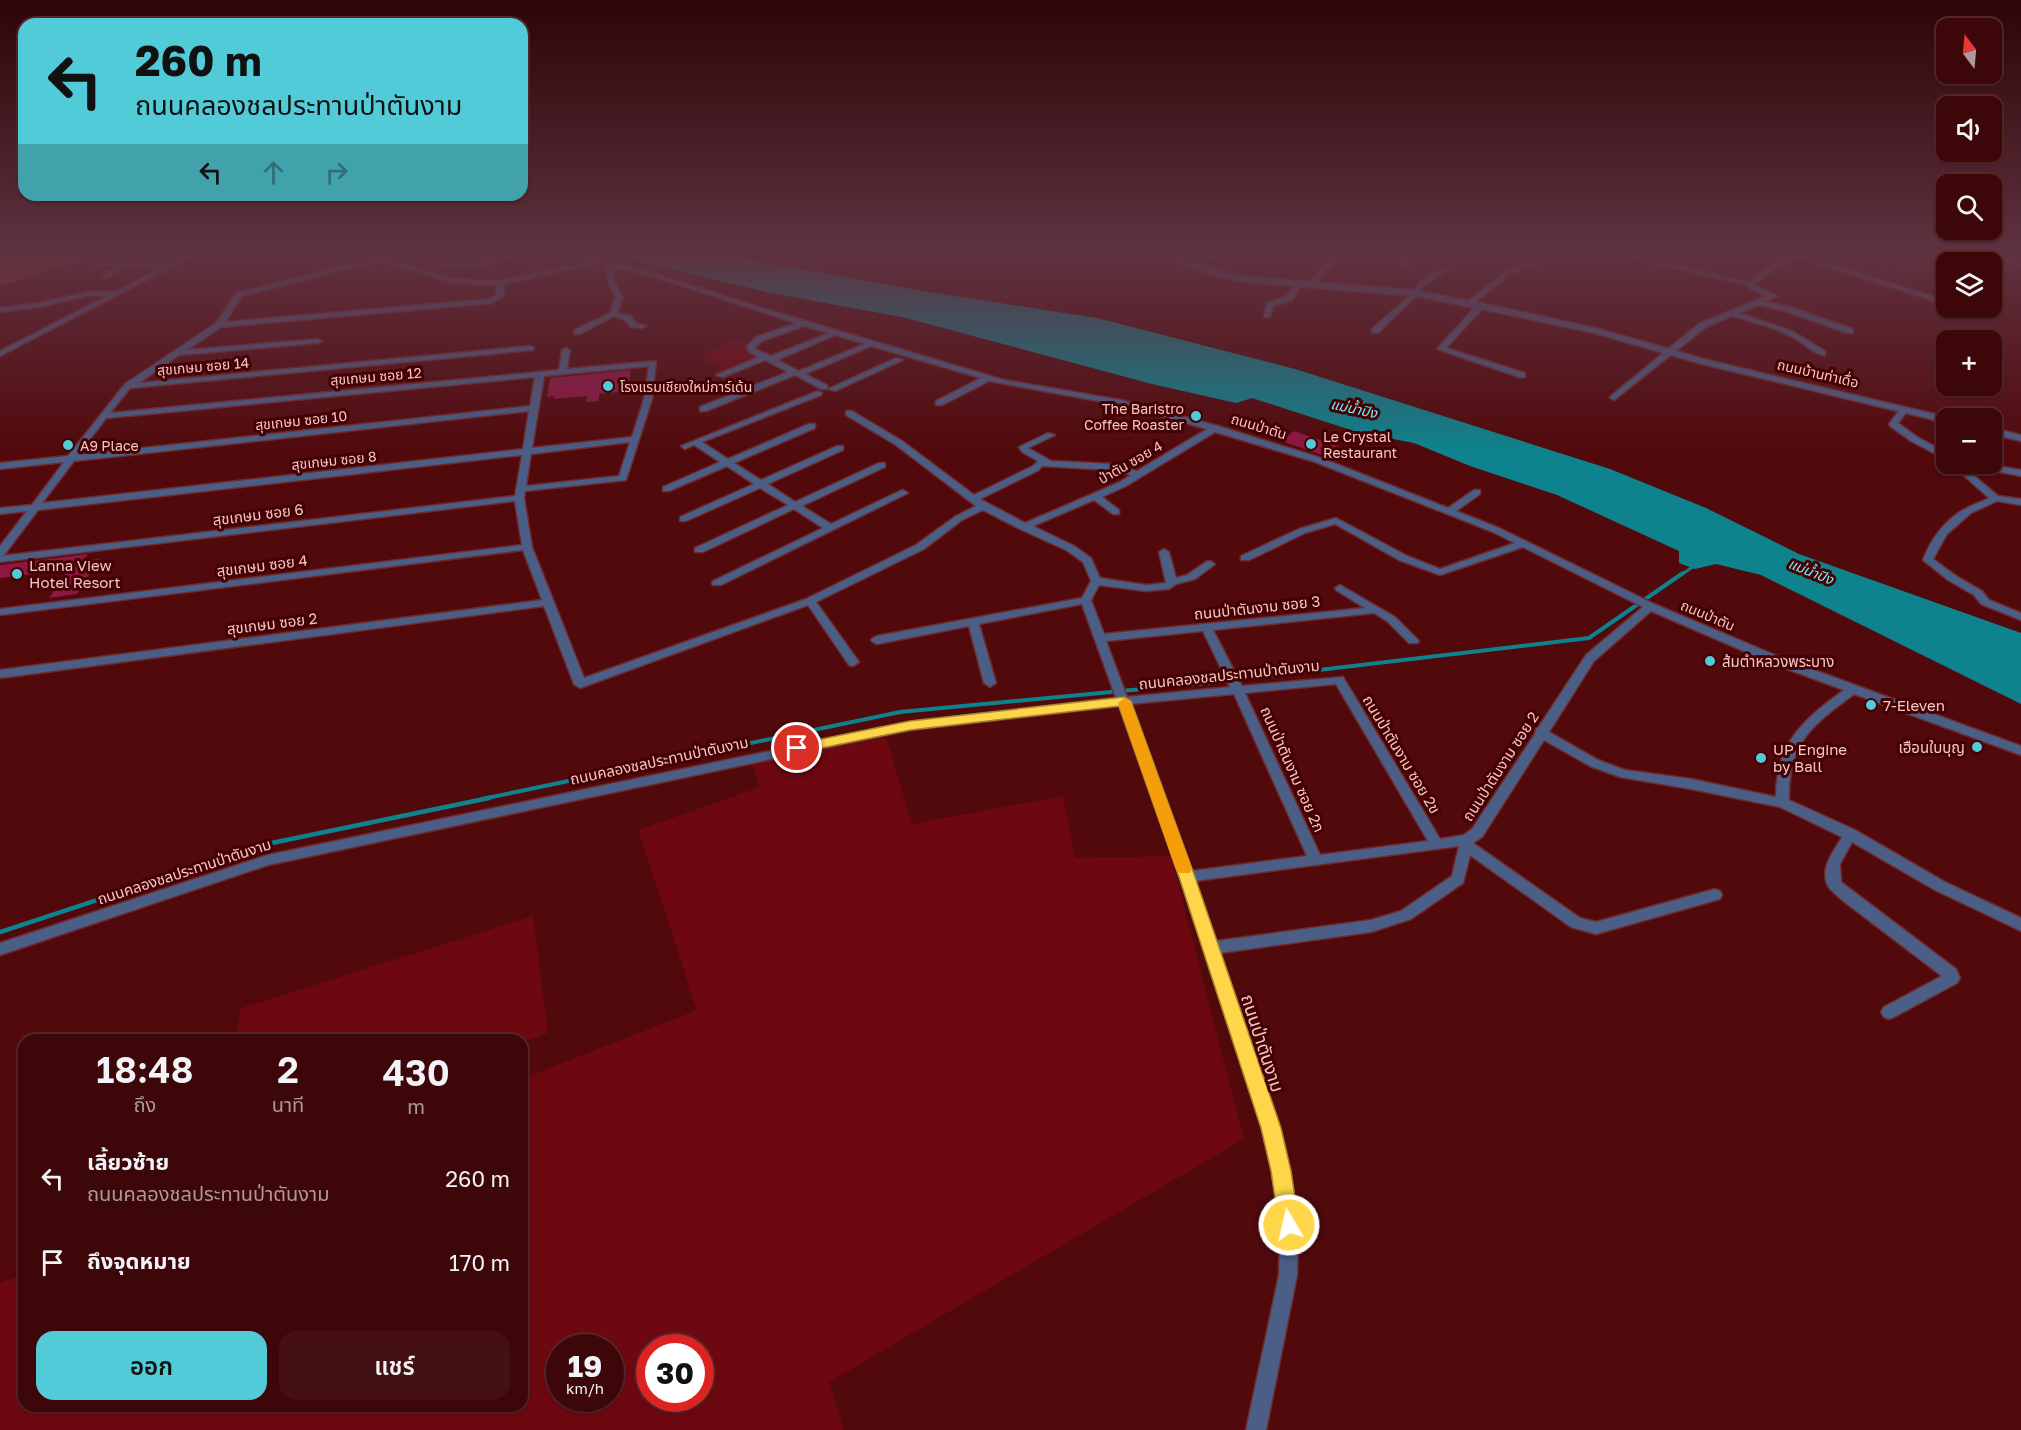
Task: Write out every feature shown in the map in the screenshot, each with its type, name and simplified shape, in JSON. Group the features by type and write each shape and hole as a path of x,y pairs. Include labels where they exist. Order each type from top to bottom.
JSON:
{"street":[{"path":"0,354 68,319"},
{"path":"0,553 103,416 129,386 219,325 223,319"},
{"path":"219,325 290,319"},
{"path":"577,332 604,319"},
{"path":"629,319 634,325 642,326"},
{"name":"ถนนป่าตัน","path":"791,319 988,378 1121,403 1215,428 1318,460 1450,511 1632,598 1780,662 2021,751"},
{"path":"1375,331 1388,319"},
{"path":"1469,319 1441,349 1522,375"},
{"name":"ถนนบ้านท่าเดื่อ","path":"1540,319 1936,417"},
{"path":"1614,398 1703,325 1717,319"},
{"path":"1750,319 1782,328 1802,338 1822,353"},
{"path":"1815,319 1850,331"},
{"path":"807,324 764,342 756,342 751,346 752,350 825,390"},
{"path":"720,375 831,335"},
{"path":"0,342 30,338"},
{"path":"177,353 318,341"},
{"path":"703,409 867,346"},
{"name":"สุขเกษม ซอย 14","path":"129,386 530,348"},
{"path":"563,371 566,350"},
{"path":"685,446 899,360"},
{"name":"สุขเกษม ซอย 12","path":"103,416 653,363 648,399 636,440"},
{"path":"540,374 520,494 527,547 580,684 810,601 920,547 978,502 1040,463 1112,467 1137,474"},
{"path":"939,403 988,378"},
{"name":"สุขเกษม ซอย 10","path":"0,466 534,408"},
{"path":"1905,409 1893,424 1936,451"},
{"path":"849,413 899,443 978,502 1023,527 1070,548 1088,560 1096,581 1086,600 877,640"},
{"path":"666,489 812,426"},
{"name":"ป่าตัน ซอย 4","path":"1023,527 1123,484 1215,428"},
{"path":"2002,433 2021,438"},
{"path":"1047,462 1023,447 1051,435"},
{"name":"สุขเกษม ซอย 8","path":"0,511 636,440"},
{"name":"สุขเกษม ซอย 6","path":"0,559 520,494 623,478 636,440"},
{"path":"695,442 830,528"},
{"path":"683,519 840,448"},
{"path":"699,550 882,465"},
{"path":"2002,469 2021,473"},
{"path":"1967,474 1995,498 2021,502"},
{"path":"1450,511 1477,492"},
{"path":"717,583 903,493"},
{"path":"1095,496 1116,512"},
{"path":"1995,498 1967,512 1951,525 1931,551 1929,560 1952,578 1978,593 1985,602 2021,617"},
{"path":"1245,558 1302,531 1336,521 1404,558 1440,572 1523,544"},
{"name":"สุขเกษม ซอย 4","path":"0,612 527,547"},
{"path":"1164,552 1172,582"},
{"path":"1096,581 1159,588 1191,577 1210,564"},
{"name":"ถนนป่าตันงาม ซอย 3","path":"1340,588 1376,610"},
{"name":"ถนนป่าตันงาม","path":"1086,600 1187,877 1271,1128 1281,1171 1289,1225 1288,1275 1256,1430"},
{"path":"810,601 853,662"},
{"name":"สุขเกษม ซอย 2","path":"0,674 548,602"},
{"name":"ถนนป่าตันงาม ซอย 2","path":"1187,877 1466,842 1486,823 1540,732 1590,658 1650,606"},
{"path":"1376,610 1391,619 1413,641"},
{"name":"ถนนป่าตันงาม ซอย 3","path":"1099,638 1376,610"},
{"path":"973,622 990,682"},
{"name":"ถนนป่าตันงาม ซอย 2ก","path":"1206,627 1238,690 1316,861"},
{"name":"ถนนคลองชลประทานป่าตันงาม","path":"0,949 268,860 617,785 910,726 1124,701 1340,680"},
{"name":"ถนนป่าตันงาม ซอย 2ข","path":"1340,680 1437,845"},
{"path":"1783,803 1785,765 1801,735 1822,712 1852,689"},
{"path":"1540,732 1594,763 1624,774 1691,784 1783,803 1850,834 1940,886 2021,926"},
{"path":"1850,834 1833,864 1834,884 1951,974 1952,978 1889,1012"},
{"path":"1211,948 1371,926 1406,915 1458,879 1466,842 1576,923 1596,928 1715,895"}],"shaded area":[{"path":"734,340 747,343 746,349 760,357 717,373 720,367 700,357"},
{"path":"886,737 912,824 1063,796 1075,858 1171,856 1244,1139 829,1382 844,1430 0,1430 0,1283 18,1276 18,1412 528,1412 528,1077 697,1010 638,830 760,787 752,764"},
{"path":"533,916 548,1033 528,1041 528,1034 237,1034 241,1008"}],"water":[{"name":"แม่น้ำปิง","path":"908,319 1100,319 1295,369 1610,469 1706,508 1799,554 2021,633 2021,704 1761,575 1716,564 1695,569 1679,563 1679,551 1557,495 1470,466 1414,443 1357,432 1252,398 1236,403 1152,384"}],"building":[{"name":"โรงแรมเชียงใหม่การ์เด้น","path":"630,370 629,391 599,394 599,401 586,402 587,396 554,399 554,396 547,397 550,378"},
{"name":"Le Crystal Restaurant","path":"1294,431 1340,447 1328,457 1281,441"},
{"name":"Lanna View Hotel Resort","path":"88,554 83,561 99,559 77,594 49,598 68,570 0,578 0,565"}],"waterway":[{"path":"1681,575 1694,566"},
{"path":"482,799 900,712 1217,682 1589,638 1683,573"},
{"path":"0,932 267,844 489,798"}],"slow traffic":[{"path":"1125,703 1184,869"}],"place":[{"name":"โรงแรมเชียงใหม่การ์เด้น","path":"608,386"},
{"name":"The Baristro Coffee Roaster","path":"1196,416"},
{"name":"Le Crystal Restaurant","path":"1311,444"},
{"name":"A9 Place","path":"68,445"},
{"name":"Lanna View Hotel Resort","path":"17,574"},
{"name":"ส้มตำหลวงพระบาง","path":"1710,661"},
{"name":"7-Eleven","path":"1871,705"},
{"name":"เฮือนใบบุญ","path":"1977,747"},
{"name":"UP Engine by Ball","path":"1761,758"}],"route":[{"path":"797,748 910,726 1124,701 1187,877 1271,1128 1281,1171 1289,1225"}]}
